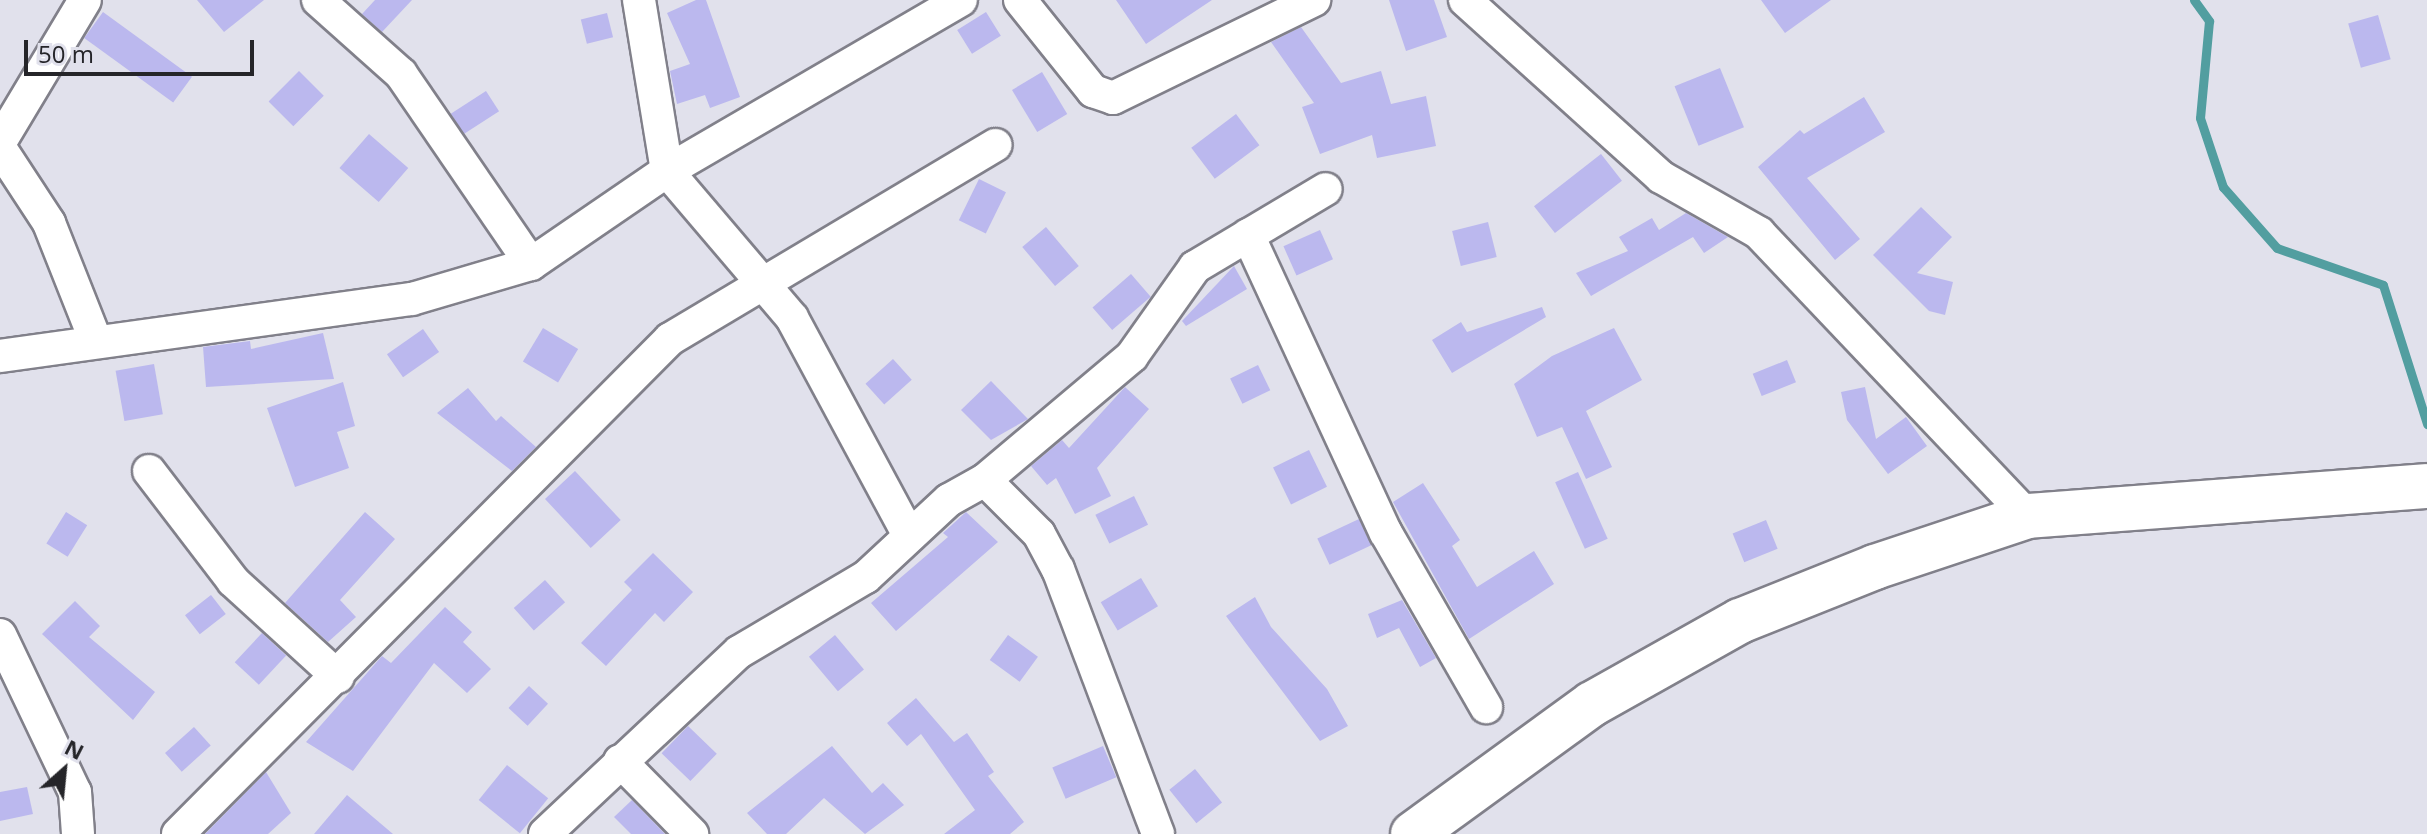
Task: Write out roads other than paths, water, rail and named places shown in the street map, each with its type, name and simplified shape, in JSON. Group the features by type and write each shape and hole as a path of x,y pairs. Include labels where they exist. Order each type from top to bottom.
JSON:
{"main road":[{"path":"1413,834 1592,704 1740,621 2028,516 2419,487"}],"street":[{"path":"0,142 85,0"},
{"path":"318,0 401,74 531,264"},
{"path":"639,0 667,171 792,318 909,535"},
{"path":"0,356 95,339 412,299 531,264 667,171 961,0"},
{"path":"1020,0 1093,91 1113,98 1314,0"},
{"path":"1465,0 1661,177 1759,233 2028,516"},
{"path":"178,834 338,677 670,339 996,145"},
{"path":"0,148 49,223 95,339"},
{"path":"545,834 739,652 866,577 909,535 985,480 1132,356 1195,267 1326,189"},
{"path":"1248,235 1386,533 1486,707"},
{"path":"149,471 233,581 338,677"},
{"path":"985,480 1030,522 1058,569 1158,834"},
{"path":"0,635 75,792 78,834"},
{"path":"620,761 692,834"}],"waterway":[{"path":"2194,0 2209,21 2200,118 2223,187 2277,248 2383,285 2427,424"}]}
